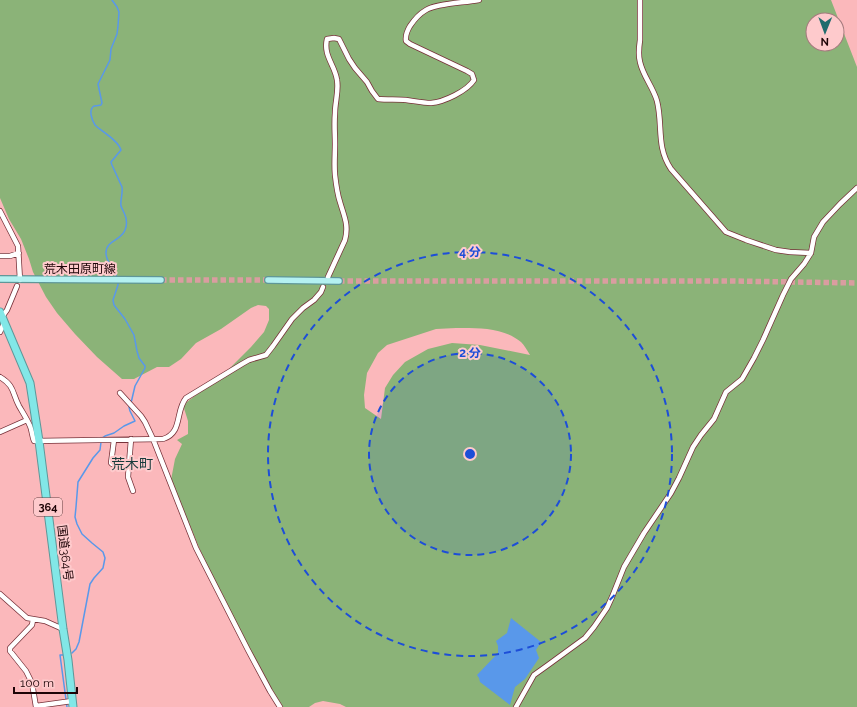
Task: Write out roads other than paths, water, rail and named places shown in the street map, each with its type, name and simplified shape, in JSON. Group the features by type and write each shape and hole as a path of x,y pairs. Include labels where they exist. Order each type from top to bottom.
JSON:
{"highway":[{"name":"国道364号","path":"2,317 30,383 39,441 73,704"}],"main road":[{"name":"荒木田原町線","path":"0,279 161,280"},
{"path":"268,280 339,281"}],"street":[{"path":"328,277 345,240 347,226 336,186 336,143 334,116 338,81 326,50 327,39 339,39 346,55 378,99 431,103 446,99 459,93 472,84 474,80 472,74 410,44 406,41 407,31 425,10 479,0"},
{"path":"640,0 640,62 657,102 662,149 667,164 726,232 776,250 811,253"},
{"path":"516,707 534,675 585,638 607,608 624,567 644,533 674,488 700,435 714,419 726,392 742,379 754,358 791,279 811,253 814,237 823,222 857,188"},
{"path":"0,211 18,246 20,280"},
{"path":"0,256 10,256 19,253"},
{"path":"0,332 2,317 7,310 17,286"},
{"path":"0,377 13,389 19,406 31,428 34,441 163,438 172,434 174,431 183,402 186,398 234,368 249,360 266,355 274,346 292,319 302,308 314,300 321,292 323,287"},
{"path":"120,393 145,422 196,548 248,650 280,707"},
{"path":"0,432 27,420"},
{"path":"131,439 129,479 133,491"},
{"path":"114,440 111,463 129,465"},
{"path":"0,594 23,616 33,620 45,621 63,629"},
{"path":"33,620 32,624 10,648 10,651 26,671 32,683 36,707 73,704"}],"water":[{"path":"511,618 541,642 536,650 539,658 525,679 515,687 510,705 480,682 477,675 498,653 496,641 507,633"}],"waterway":[{"path":"112,0 119,12 117,34 111,49 110,60 98,84 102,103 101,105 94,106 91,112 95,125 117,143 121,150 111,162 122,187 121,206 126,218 126,227 123,234 108,245 106,253 107,260 117,278"},
{"path":"102,438 135,421 129,407 135,386 145,368 139,358 134,335 125,319 114,305 113,300 118,282"},
{"path":"72,653 76,649 79,642 90,584 103,568 105,558 103,552 82,534 75,517 78,482 93,458 100,450 101,442"},
{"path":"63,655 60,655 67,707"}],"tunnel":[{"path":"161,280 268,280"},
{"path":"339,281 732,281 857,283"}],"district":[{"name":"荒木町","path":"132,464"}]}
